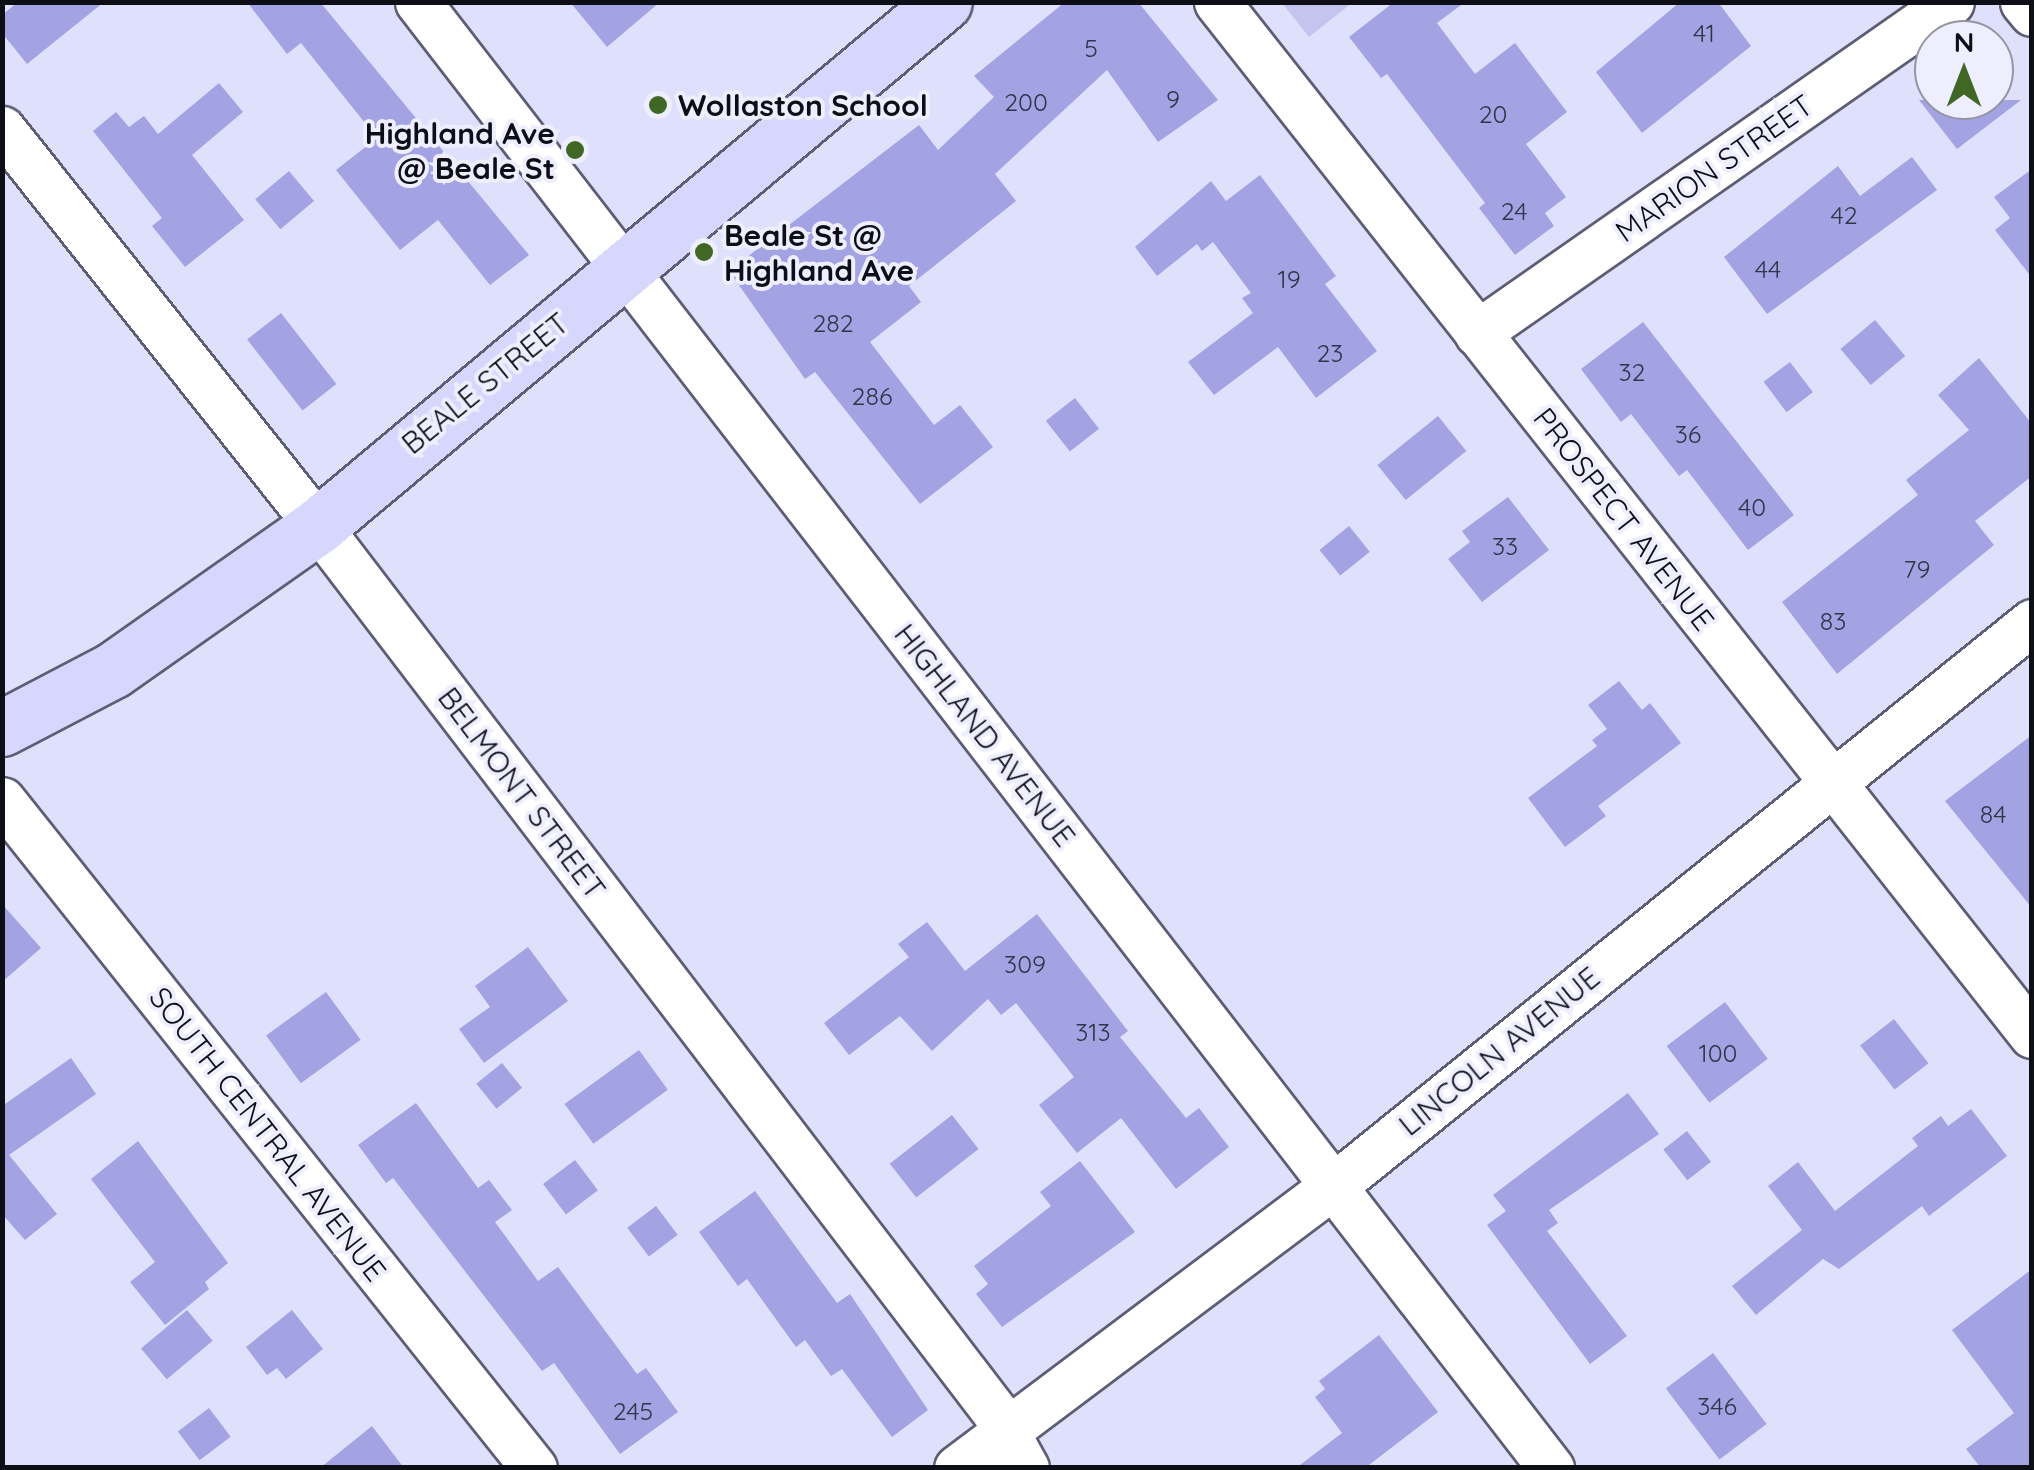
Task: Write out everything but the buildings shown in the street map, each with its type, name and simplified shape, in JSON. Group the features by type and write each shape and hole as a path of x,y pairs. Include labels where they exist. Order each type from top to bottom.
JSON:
{"main road":[{"name":"BEALE STREET","path":"2,728 113,670 318,526 944,2"}],"street":[{"name":"HIGHLAND AVENUE","path":"418,2 1551,1468"},
{"name":"PROSPECT AVENUE","path":"1217,2 2032,1035"},
{"name":"MARION STREET","path":"1477,333 1951,2"},
{"path":"2023,2 2032,13"},
{"name":"BELMONT STREET","path":"2,130 318,526 1015,1449"},
{"name":"LINCOLN AVENUE","path":"957,1468 1015,1449 1331,1182 2032,622"},
{"name":"SOUTH CENTRAL AVENUE","path":"2,800 534,1468"}],"shaded area":[{"path":"1282,3 1352,3 1309,37"}],"place":[{"name":"Wollaston School","path":"658,105"},
{"name":"Highland Ave @ Beale St","path":"575,150"},
{"name":"Beale St @ Highland Ave","path":"704,252"}]}
